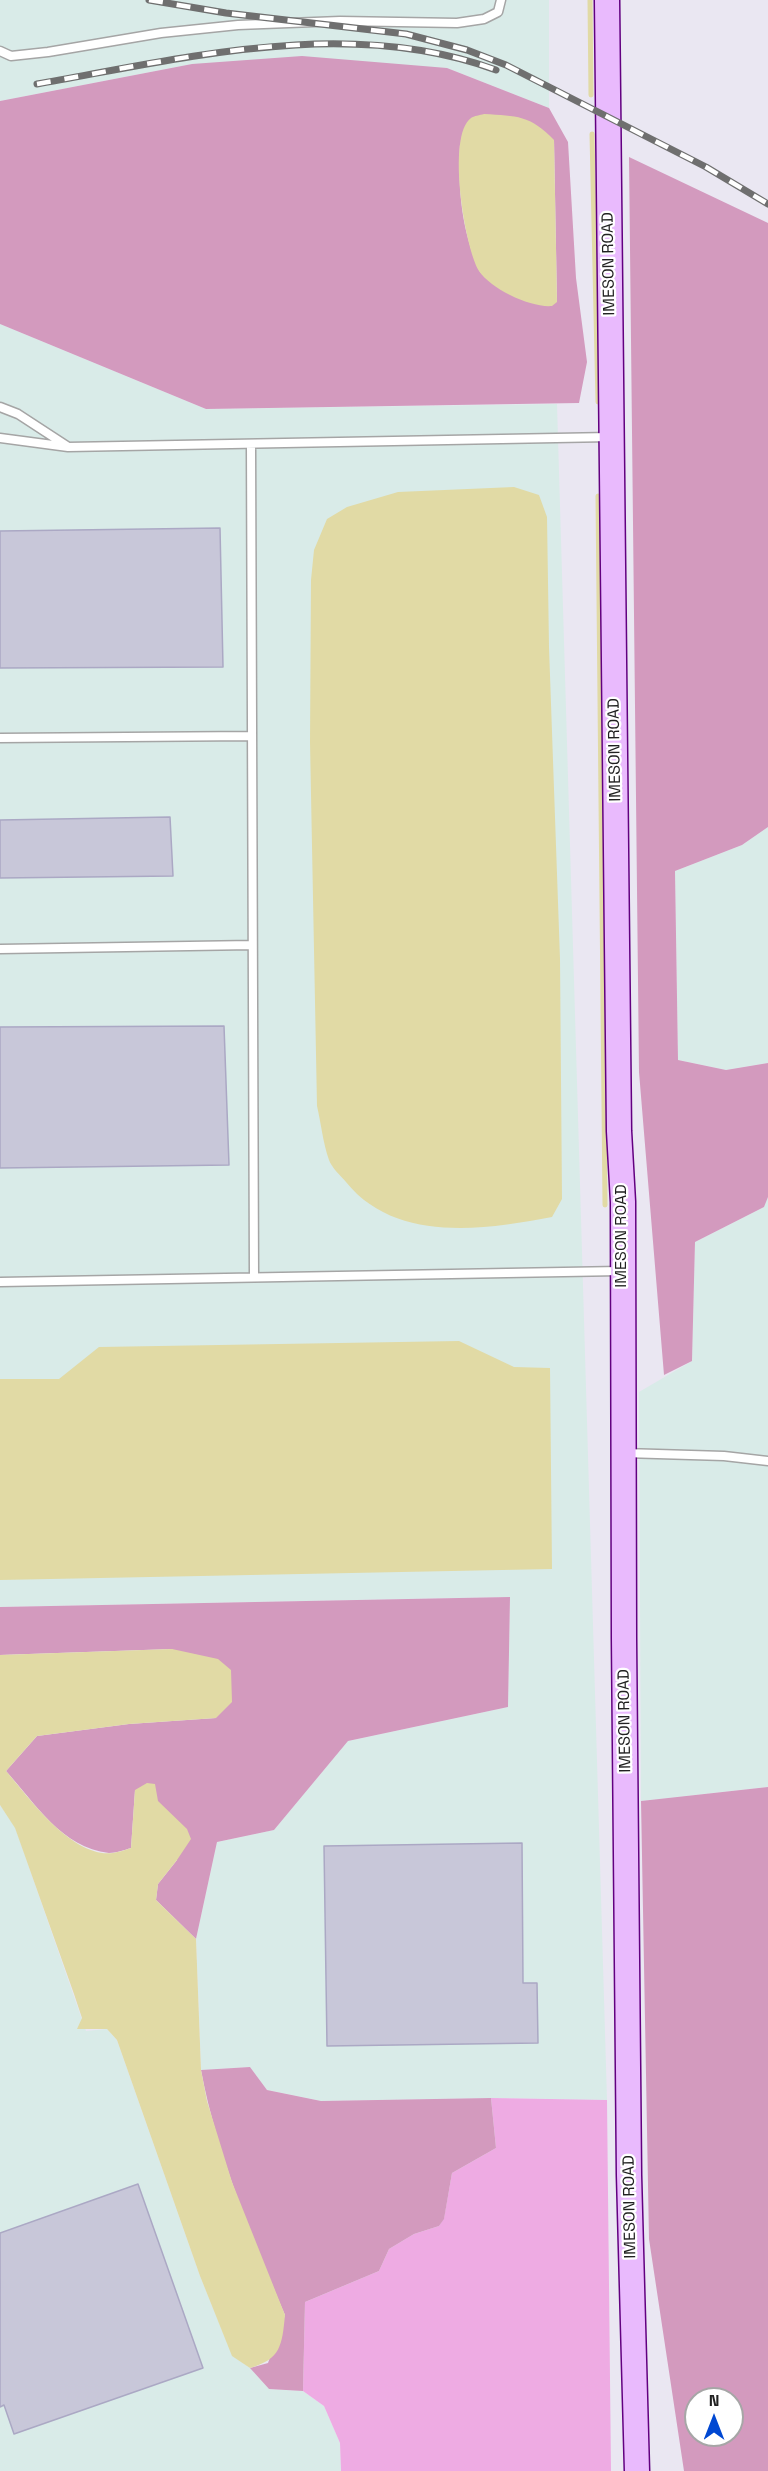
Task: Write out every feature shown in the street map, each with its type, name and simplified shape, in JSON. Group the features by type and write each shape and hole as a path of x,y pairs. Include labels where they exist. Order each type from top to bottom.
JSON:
{"street":[{"name":"IMESON ROAD","path":"608,0 610,437 619,1131 623,1202 629,2175 637,2471"}],"lane":[{"path":"0,51 11,56 48,52 161,33 238,25 340,21 457,23 484,18 498,12 501,0"},
{"path":"0,407 18,414 68,447"},
{"path":"0,438 68,447 610,437"},
{"path":"251,445 254,1277"},
{"path":"0,738 252,736"},
{"path":"0,949 252,945"},
{"path":"0,1282 622,1271"},
{"path":"624,1453 724,1456 768,1461"}],"shaded area":[{"path":"0,0 549,0 549,108 447,68 192,64 0,101"},
{"path":"302,56 447,68 549,108 568,142 576,278 587,362 579,403 206,409 0,324 0,101 192,64","holes":["554,140 557,302 480,272 462,209 460,144"]},
{"path":"484,114 522,118 538,126 554,140 557,302 552,306 523,301 502,291 485,278 474,259 468,240 460,193 460,146 464,129 471,118"},
{"path":"629,157 768,223 768,827 742,845 675,871 678,1060 726,1070 768,1063 768,1197 764,1207 695,1242 692,1361 664,1375 639,1072"},
{"path":"0,324 206,409 557,404 607,2100 491,2098 321,2101 267,2090 250,2067 201,2070 196,1939 217,1842 274,1830 348,1741 508,1707 510,1597 0,1607"},
{"path":"514,487 539,495 547,517 549,647 560,959 562,1199 552,1217 498,1226 442,1227 415,1223 389,1215 366,1202 332,1166 317,1106 310,742 311,580 314,550 327,519 347,507 398,492"},
{"path":"768,827 768,1063 726,1070 678,1060 675,871 742,845"},
{"path":"768,1197 768,1787 641,1801 639,1392 692,1361 695,1242 764,1207"},
{"path":"459,1341 514,1367 550,1368 552,1569 0,1580 0,1379 59,1379 99,1347"},
{"path":"510,1597 508,1707 348,1741 274,1830 217,1842 196,1939 156,1900 158,1884 177,1860 170,1816 158,1803 135,1790 131,1848 109,1853 77,1843 63,1833 39,1810 6,1771 37,1736 129,1724 216,1718 172,1649 0,1655 0,1607"},
{"path":"172,1649 218,1659 231,1670 232,1702 216,1718 129,1724 37,1736 6,1771 40,1811 67,1837 98,1852 113,1853 131,1848 135,1790 147,1783 155,1784 158,1801 187,1829 191,1839 158,1884 156,1900 196,1939 201,2070 207,2101 232,2182 285,2315 283,2335 278,2349 268,2360 250,2368 232,2356 200,2276 117,2040 107,2029 77,2029 82,2018 74,1994 15,1828 0,1805 0,1655"},
{"path":"768,1787 768,2471 684,2471 649,2239 641,1801"},
{"path":"0,1805 15,1827 86,2031 107,2029 117,2040 200,2276 232,2355 250,2368 269,2389 303,2391 324,2406 340,2443 341,2471 0,2471"},
{"path":"250,2067 267,2090 321,2101 491,2098 496,2148 452,2173 444,2219 439,2226 414,2234 389,2249 379,2271 305,2302 303,2391 269,2389 250,2368 268,2363 285,2315 226,2164 201,2070"},
{"path":"491,2098 607,2100 611,2471 341,2471 340,2443 324,2406 303,2391 305,2302 379,2271 389,2249 414,2234 439,2226 444,2218 452,2173 496,2148"}],"building":[{"path":"220,528 223,667 0,668 0,531"},
{"path":"170,817 173,876 0,878 0,820"},
{"path":"224,1026 229,1165 0,1168 0,1027"},
{"path":"522,1843 523,1983 537,1983 538,2043 327,2046 324,1846"},
{"path":"138,2184 203,2368 14,2434 4,2405 0,2407 0,2233"}],"waterway":[{"path":"590,0 591,95"},
{"path":"592,134 598,402"},
{"path":"598,496 605,1205"}],"railway":[{"path":"149,0 226,13 406,34 467,50 506,65 706,167 768,204"},
{"path":"37,84 209,54 267,47 325,44 383,46 440,54 496,70"}]}
